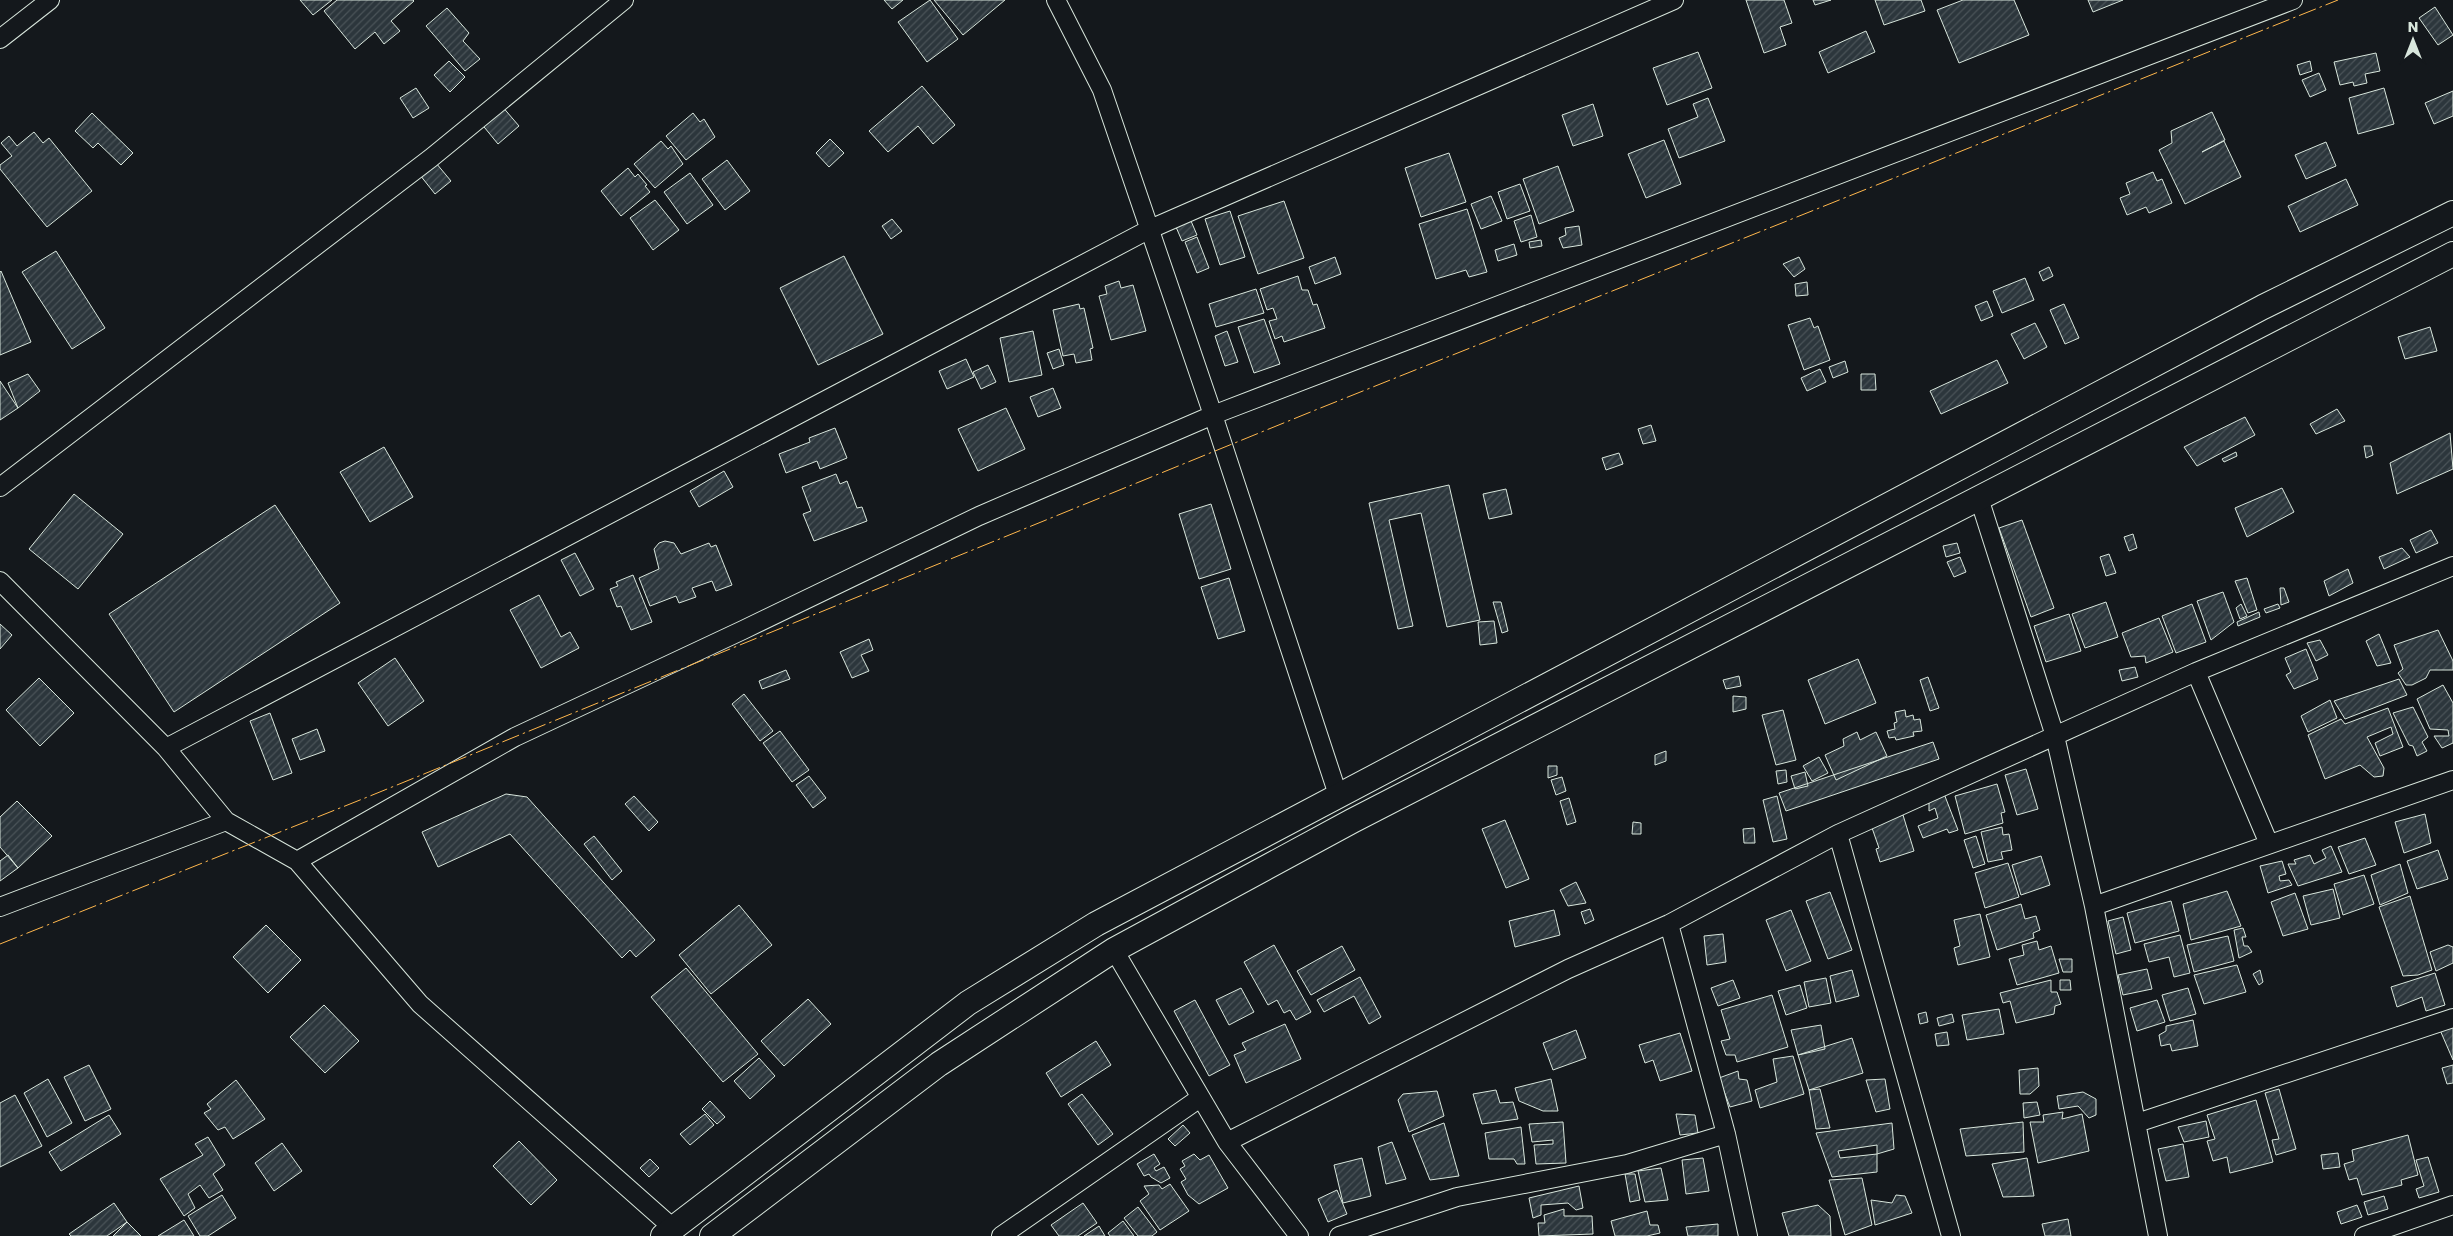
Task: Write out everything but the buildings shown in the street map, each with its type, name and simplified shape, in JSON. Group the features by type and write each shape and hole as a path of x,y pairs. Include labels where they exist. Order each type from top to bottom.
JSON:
{"main road":[{"path":"668,1232 968,1003 1096,924 2255,312 2453,213"},
{"path":"712,1236 938,1064 1114,950 1315,841 2453,254"},
{"path":"1298,817 1315,841"}],"street":[{"path":"0,38 50,0"},
{"path":"0,487 431,158 624,0"},
{"path":"1056,0 1102,90 1148,230 1213,415 1338,795"},
{"path":"166,748 1148,230 1674,0"},
{"path":"297,861 515,736 743,630 979,516 1213,415 2293,0"},
{"path":"1979,498 2055,736 2094,906 2158,1236"},
{"path":"1227,1142 1568,969 1669,924 1838,834 2196,672 2453,566"},
{"path":"0,582 166,748 226,820 297,861 420,1004 668,1232"},
{"path":"2196,672 2269,844"},
{"path":"2094,906 2269,844 2452,784"},
{"path":"0,907 226,820"},
{"path":"1838,834 1951,1236"},
{"path":"1669,924 1726,1134 1748,1236"},
{"path":"1114,950 1227,1142 1299,1236"},
{"path":"2137,1123 2453,1018"},
{"path":"1001,1236 1200,1098"},
{"path":"1339,1236 1457,1197 1627,1164 1726,1134"},
{"path":"2364,1236 2453,1206"}],"power":[{"path":"0,944 370,796 1313,411 2338,0"}]}
